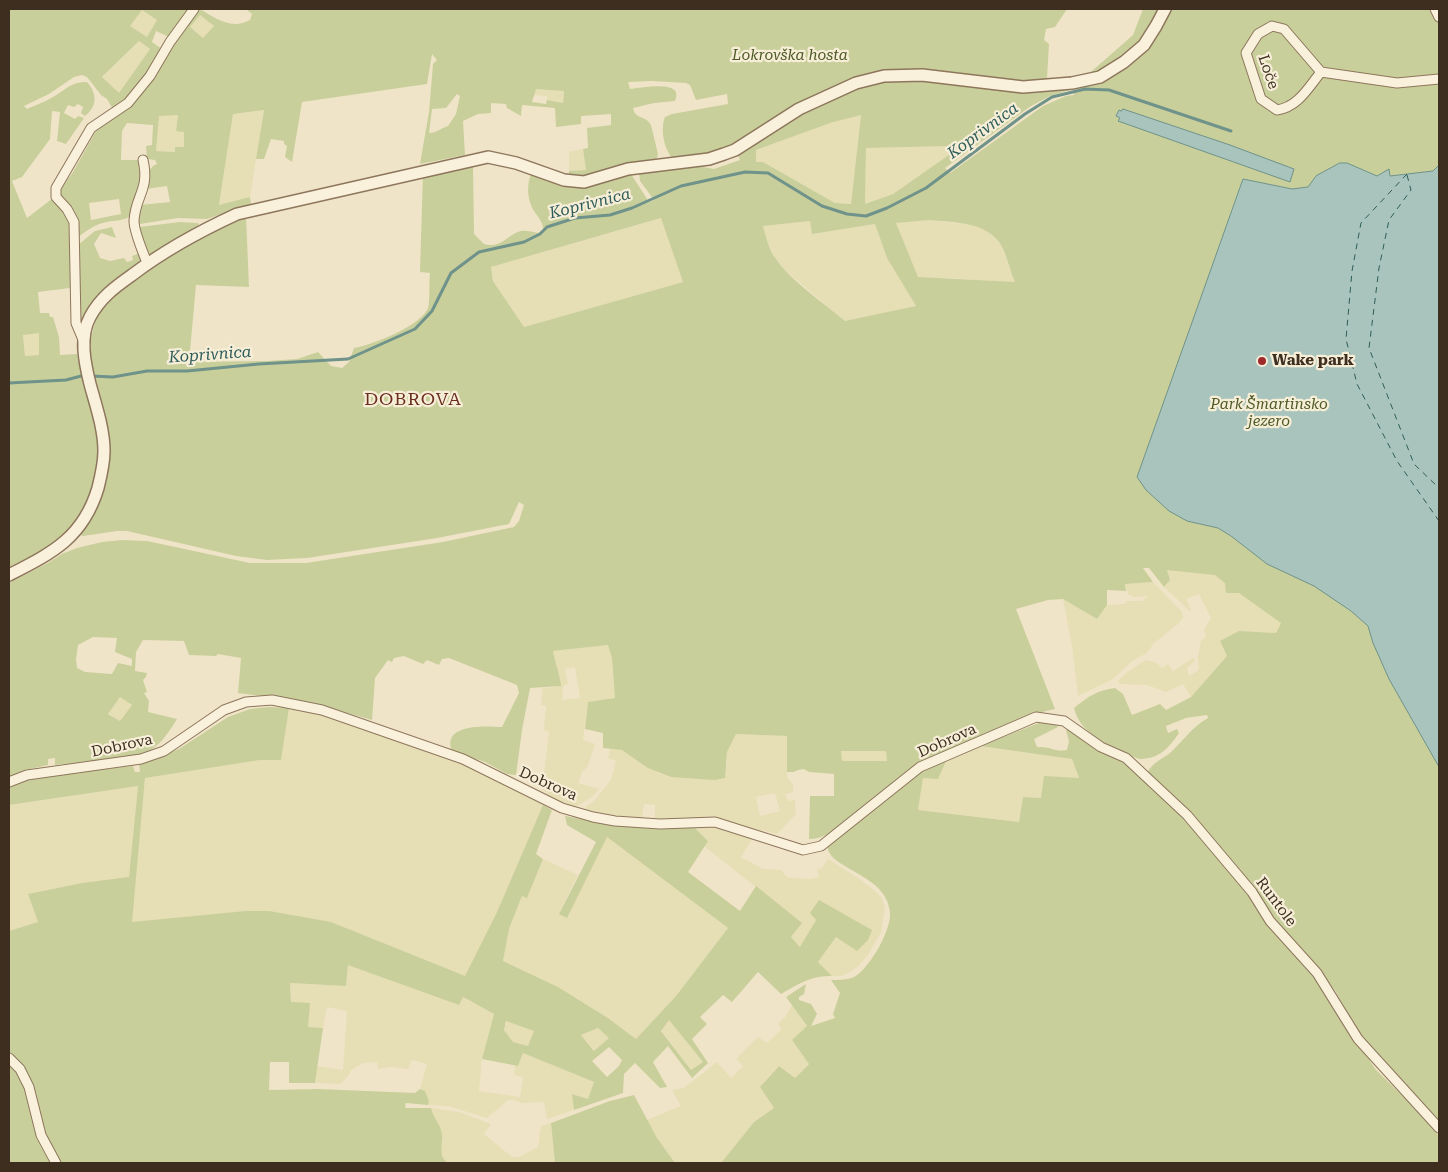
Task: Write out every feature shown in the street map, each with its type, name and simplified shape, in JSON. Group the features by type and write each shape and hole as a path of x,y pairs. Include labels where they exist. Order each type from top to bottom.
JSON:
{"street":[{"path":"84,342 76,323 74,222 56,197 56,188 91,128 128,103 150,76 170,42 194,9"},
{"path":"9,575 60,546 74,533 88,515 102,475 104,451 102,428 86,367 84,342 89,318 105,295 147,263 202,230 237,214 488,157 516,162 564,180 584,182 628,169 709,159 735,150 799,109 856,83 884,76 922,75 1023,87 1072,83 1100,77 1124,62 1144,45 1165,9"},
{"path":"1435,9 1439,17"},
{"name":"Loče","path":"1272,26 1284,29 1321,72 1299,100 1287,108 1277,110 1261,98 1246,53 1258,34 1272,26"},
{"path":"1321,72 1398,83 1439,79"},
{"path":"143,160 146,174 144,188 135,212 134,224 147,263"},
{"name":"Dobrova","path":"9,782 27,775 141,759 164,751 224,710 246,702 272,700 322,710 454,756 562,808 593,817 615,821 660,824 715,822 803,850 822,846 920,767 1036,718 1064,721"},
{"name":"Runtole","path":"1064,721 1101,747 1126,758 1187,815 1252,892 1270,921 1317,973 1358,1039 1439,1128"},
{"path":"9,1058 20,1069 29,1087 41,1135 56,1163"}],"shaded area":[{"path":"142,10 158,20 147,37 129,26"},
{"path":"200,15 214,26 203,38 189,27"},
{"path":"139,41 150,49 119,94 102,78"},
{"path":"536,88 564,91 563,103 547,100 547,96 533,95"},
{"path":"264,110 250,197 219,206 233,114"},
{"path":"178,114 176,131 184,131 184,147 175,152 156,151 159,116"},
{"path":"861,114 851,204 835,203 763,162 755,162 756,150 833,122"},
{"path":"952,146 953,152 893,194 865,204 866,148"},
{"path":"583,149 586,170 569,171 569,152"},
{"path":"662,218 683,282 524,327 493,281 491,267"},
{"path":"930,220 984,228 1001,245 1015,283 950,278 918,278 896,223"},
{"path":"810,221 812,234 875,224 887,258 916,306 846,322 786,271 775,258 765,236 763,226"},
{"path":"39,332 39,355 25,356 23,334"},
{"path":"1163,559 1203,564 1251,592 1289,606 1276,633 1239,632 1220,641 1227,656 1191,697 1183,684 1166,692 1147,685 1120,684 1118,681 1126,673 1146,660 1157,663 1162,668 1168,664 1173,671 1193,658 1195,661 1187,668 1189,676 1199,670 1198,657 1201,641 1206,636 1204,630 1211,618 1199,594 1186,599 1190,611 1164,587 1170,580"},
{"path":"1153,582 1182,612 1183,618 1154,643 1147,653 1132,661 1113,679 1078,696 1072,646 1063,599 1097,619 1107,605 1125,604 1126,601 1142,601 1148,596 1134,597 1128,594 1125,584"},
{"path":"608,645 612,658 615,698 588,703 583,740 595,744 588,766 582,772 578,783 599,789 591,798 571,809 545,796 547,793 542,790 549,732 544,730 546,706 541,705 543,688 556,687 560,678 555,665 553,651","holes":["575,667 580,698 562,700 563,686 568,684 565,669"]},
{"path":"120,697 132,705 120,721 108,713"},
{"path":"289,708 321,714 462,763 508,784 543,805 497,912 465,977 331,922 131,922 145,778 260,760 281,760"},
{"path":"736,734 787,736 787,777 793,785 793,792 785,794 788,801 795,800 796,814 777,834 708,818 655,819 655,805 644,804 642,819 584,811 611,780 616,761 608,758 610,749 622,750 659,773 671,777 685,777 727,765 727,752","holes":["775,793 780,811 760,816 756,797"]},
{"path":"980,746 1072,759 1079,779 1056,778 1041,798 1023,797 1019,822 918,810 923,777 947,759"},
{"path":"841,751 886,751 887,761 842,761"},
{"path":"138,786 129,878 82,883 28,894 38,922 9,931 9,805"},
{"path":"694,827 712,827 735,831 752,839 741,857 763,869 781,870 790,878 811,879 819,877 817,870 822,868 828,859 858,878 882,898 885,908 881,932 868,955 857,967 848,973 841,976 832,976 818,962 836,937 871,930 850,918 816,920 801,947 791,937 801,923 704,846 708,841"},
{"path":"607,837 728,928 676,996 636,1039 608,1018 558,987 503,961 509,929 522,896 527,897 543,859 578,875 559,913"},
{"path":"348,964 459,1005 462,997 494,1014 482,1059 479,1091 520,1097 523,1077 514,1075 515,1065 518,1066 523,1053 594,1082 588,1099 573,1094 574,1110 547,1119 544,1102 521,1103 515,1100 508,1100 487,1118 448,1106 428,1105 429,1101 425,1091 420,1089 427,1064 412,1060 408,1069 390,1067 378,1069 377,1062 363,1063 351,1070 340,1084 315,1083 317,1066 343,1070 347,1011 327,1007 323,1028 307,1027 291,1002 290,983 346,986"},
{"path":"792,1005 807,1027 792,1040 809,1063 795,1078 779,1066 769,1076 760,1087 774,1108 754,1122 721,1163 675,1163 647,1120 681,1106 672,1090 684,1088 717,1062 731,1078 743,1066 736,1059 758,1037 767,1043 782,1029 778,1024 786,1016"},
{"path":"669,1020 703,1062 691,1070 661,1030"},
{"path":"507,1021 534,1031 528,1047 513,1042 504,1030"},
{"path":"598,1028 610,1038 595,1051 581,1035"},
{"path":"431,1108 459,1112 491,1124 484,1134 512,1157 519,1157 538,1147 541,1126 551,1123 555,1163 448,1163 444,1160 440,1151 441,1130"}],"green space":[{"path":"9,9 190,9 171,38 156,31 152,42 162,49 142,84 114,111 107,99 101,95 87,77 82,75 74,77 49,94 24,106 27,109 50,99 73,84 82,82 87,82 93,91 95,99 92,108 85,116 81,113 83,107 78,104 74,107 68,105 64,113 75,119 78,116 84,118 66,144 57,141 60,112 52,111 50,139 22,177 12,181 27,218 53,198 69,220 72,236 70,288 38,292 40,313 49,313 50,317 53,317 59,337 60,355 77,354 94,413 99,443 99,457 94,486 82,513 73,525 53,544 9,567","holes":["142,10 157,20 147,37 130,26","139,41 150,49 119,93 102,77","39,333 39,355 25,356 23,335"]},
{"name":"Lokrovška hosta","path":"200,9 224,22 237,24 250,20 252,14 247,9 1067,9 1055,27 1046,29 1044,40 1049,44 1047,79 1013,82 937,70 884,72 733,145 689,157 674,159 665,146 663,127 665,117 672,114 728,104 727,94 696,100 690,85 686,83 628,82 630,89 661,86 674,90 676,94 675,101 633,108 638,116 651,125 658,154 657,158 648,162 630,163 584,176 569,175 569,171 586,170 583,149 588,148 587,128 611,125 611,114 581,116 581,124 556,127 555,108 522,105 521,116 507,108 506,104 491,103 491,113 478,114 463,121 465,155 420,164 429,112 433,64 437,60 432,54 427,84 302,102 292,162 285,157 287,146 284,144 284,141 271,139 264,159 256,159 264,110 233,114 219,205 250,197 251,204 207,219 178,218 140,224 137,221 140,205 170,202 167,186 146,189 151,168 157,164 155,160 147,159 146,146 152,145 153,125 127,123 122,131 121,160 141,160 145,176 131,216 122,220 99,224 78,237 58,193 73,172 97,129 126,108 195,10","holes":["200,15 214,26 203,38 190,27","536,89 564,91 563,103 547,100 546,104 532,102","457,94 460,96 456,114 448,126 429,133 432,109 446,108","178,115 176,131 184,132 184,147 175,147 175,152 156,151 159,116","119,199 121,214 91,220 89,203"]},
{"name":"Park Šmartinsko jezero","path":"1143,9 1439,9 1439,1122 1360,1034 1334,989 1317,967 1274,921 1147,773 1154,764 1170,753 1192,730 1208,718 1207,715 1186,718 1166,726 1168,733 1177,729 1179,733 1162,752 1146,759 1139,759 1100,740 1083,726 1078,718 1074,708 1103,690 1115,688 1123,694 1132,715 1160,704 1166,710 1191,697 1227,656 1220,641 1239,631 1276,633 1281,623 1239,593 1226,593 1225,583 1215,575 1167,570 1170,580 1164,587 1149,568 1143,568 1153,582 1125,584 1126,591 1107,590 1107,605 1097,619 1063,599 1048,600 1016,609 1055,709 1029,716 987,733 920,764 900,777 847,822 821,837 809,839 810,796 834,796 834,774 809,772 804,769 787,772 787,736 736,734 727,752 725,778 715,780 671,777 648,768 622,750 603,748 603,733 585,729 588,702 615,698 612,658 608,645 553,651 561,686 530,688 516,775 507,774 485,762 452,751 450,742 453,735 467,728 502,727 519,693 517,685 449,658 442,659 439,665 427,660 423,664 404,656 394,658 392,662 388,660 375,678 372,720 309,702 238,693 241,658 218,654 216,656 189,655 184,641 143,640 136,652 135,671 147,673 143,680 147,692 144,693 149,701 148,712 177,719 159,743 141,754 104,761 55,765 55,758 48,759 48,765 25,770 9,777 9,583 62,554 102,542 122,540 147,541 250,563 306,563 443,542 514,527 519,521 524,505 519,502 509,524 437,538 307,558 267,560 236,556 127,531 80,535 103,488 89,345 97,315 112,295 195,237 246,216 249,287 196,285 189,362 297,359 318,352 331,366 342,368 349,362 354,348 395,334 424,315 428,308 430,273 420,272 423,173 473,163 474,234 484,244 495,245 521,231 538,233 543,229 529,197 528,187 532,172 545,178 631,174 649,202 654,200 640,181 639,173 697,166 714,169 740,160 738,154 803,112 856,88 877,82 901,79 1076,85 1133,35","holes":["1073,89 1074,95 1066,96 1043,106 950,173 945,168 1031,106 1050,96","861,115 851,204 835,203 763,162 756,162 756,150 833,122","951,146 953,152 893,194 865,204 866,148","661,218 683,282 524,327 493,281 491,267","930,220 979,227 995,237 1001,245 1015,282 918,277 896,223","810,221 812,234 875,224 887,258 916,306 845,321 782,267 771,252 763,226","93,637 117,638 115,652 132,659 132,666 118,663 112,674 85,672 77,668 78,645","120,697 132,705 120,721 108,714","841,751 886,751 887,761 842,761"]},
{"path":"180,222 198,223 199,225 149,256 139,227"},
{"path":"112,227 116,238 101,233 94,244 100,258 110,261 124,258 127,262 133,260 132,256 143,252 143,261 105,287 80,322 78,245 95,231"},
{"path":"269,707 289,708 281,760 260,760 145,778 132,922 246,911 269,911 331,922 465,976 497,912 543,805 552,810 536,854 543,859 527,898 522,896 509,929 503,961 558,987 608,1018 636,1039 676,996 728,928 607,837 567,918 559,914 596,842 567,825 565,816 614,825 694,827 708,841 688,872 740,911 756,886 802,923 791,937 800,947 816,920 810,913 819,900 872,930 868,940 857,951 836,937 818,962 832,976 812,979 781,994 758,972 732,1002 723,995 700,1017 707,1024 692,1039 708,1063 692,1078 668,1046 653,1062 667,1087 660,1088 635,1063 624,1074 623,1093 574,1110 572,1094 588,1099 594,1082 523,1053 518,1066 482,1059 494,1014 463,997 459,1005 348,965 346,986 290,983 291,1002 310,1003 308,1027 323,1028 315,1083 289,1083 289,1062 270,1062 269,1090 318,1089 415,1093 420,1089 425,1091 429,1101 428,1105 406,1103 405,1106 406,1108 431,1108 441,1130 442,1156 448,1163 9,1163 9,1062 18,1063 9,1054 9,931 38,922 28,894 82,883 129,877 138,786 9,805 9,787 35,777 133,766 135,772 140,772 139,765 179,749 228,717 250,709","holes":["669,1020 703,1062 691,1070 661,1031","506,1021 534,1031 528,1046 513,1042 504,1030","598,1028 609,1038 594,1051 581,1035","609,1047 622,1060 619,1066 607,1077 592,1061"]},
{"path":"1044,721 1056,724 1058,727 1034,739 1037,747 1067,750 1069,741 1066,730 1070,730 1091,746 1126,762 1184,818 1249,893 1272,930 1313,975 1376,1070 1412,1105 1439,1136 1439,1163 721,1163 754,1122 774,1108 760,1087 779,1066 795,1078 809,1064 792,1040 807,1026 786,997 806,984 804,994 799,997 799,1000 811,1004 817,1014 811,1026 835,1018 833,1014 840,993 831,980 848,979 860,973 883,940 890,913 885,897 873,883 833,857 828,849 829,844 916,775 947,759 938,779 923,778 918,810 1019,822 1023,797 1041,798 1044,776 1079,778 1072,759 980,746"},
{"path":"634,1095 657,1138 675,1163 555,1163 551,1123 610,1101"}],"water":[{"path":"1123,109 1294,169 1290,182 1118,121 1120,118 1116,116 1119,110"},
{"path":"1340,163 1347,163 1377,176 1389,169 1390,176 1433,171 1439,165 1439,767 1389,679 1373,643 1368,626 1351,611 1314,586 1267,564 1218,528 1187,521 1169,511 1146,490 1137,477 1243,179 1292,189 1308,187 1316,176"}],"waterway":[{"name":"Koprivnica","path":"91,376 113,377 147,371 187,371 259,364 348,359 415,329 432,311 451,273 479,252 524,242 540,234 547,227 575,218 610,215 632,208 681,186 745,172 768,173 822,206 847,214 866,216 887,208 926,188 1025,114 1052,97 1085,89 1109,90 1231,131"},
{"name":"Koprivnica","path":"9,383 66,380 85,375"}],"ferry route":[{"path":"1407,174 1361,223 1352,271 1346,339 1357,384 1397,461 1439,521"},
{"path":"1407,175 1411,190 1389,220 1379,268 1369,348 1414,464 1439,488"}],"place":[{"name":"Wake park","path":"1262,361"}],"district":[{"name":"DOBROVA","path":"413,400"}]}
